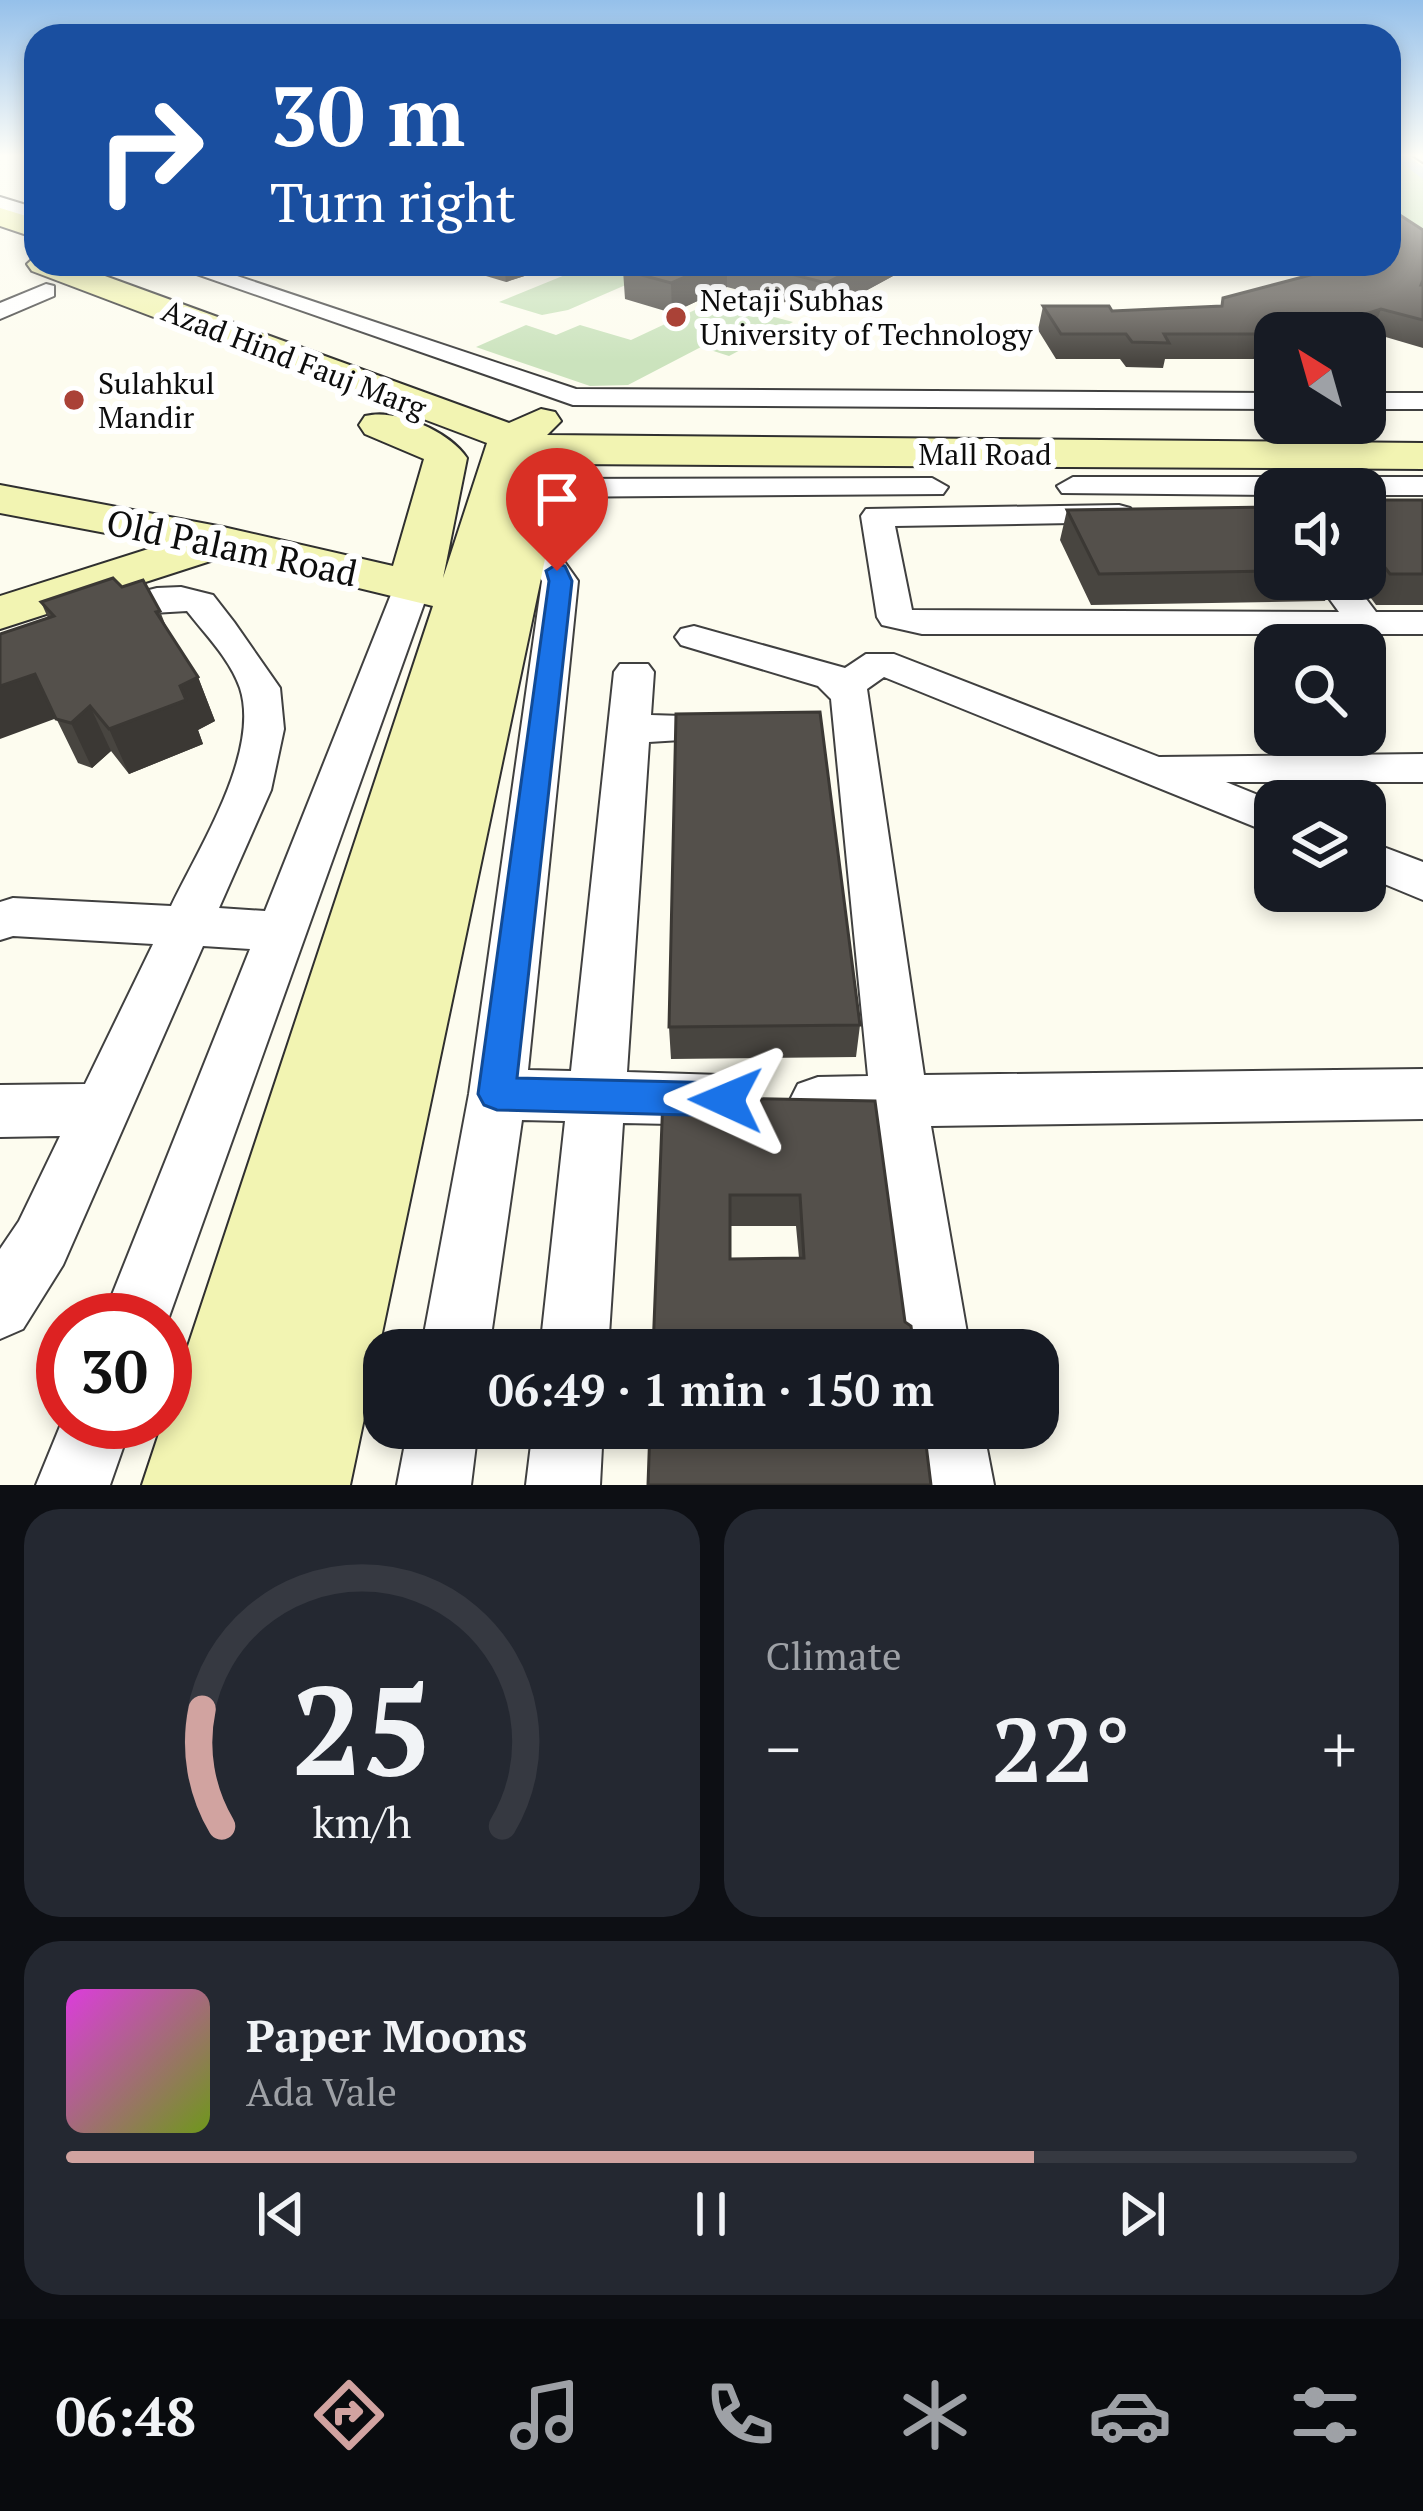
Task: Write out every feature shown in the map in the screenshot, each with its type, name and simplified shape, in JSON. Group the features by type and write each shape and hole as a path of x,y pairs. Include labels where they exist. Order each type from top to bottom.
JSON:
{"main road":[{"path":"51,276 443,452 446,464 438,592 194,1485"},
{"name":"Azad Hind Fauj Marg","path":"53,276 547,452"},
{"name":"Azad Hind Fauj Marg","path":"159,276 547,452"},
{"name":"Mall Road","path":"547,452 1423,427"},
{"path":"438,592 547,452"},
{"path":"298,1485 547,452"},
{"name":"Mall Road","path":"547,452 1221,470 1423,456"},
{"name":"Old Palam Road","path":"0,499 224,542 438,592"},
{"path":"0,613 224,542"}],"street":[{"path":"0,312 38,276"},
{"path":"202,276 547,452 1254,402"},
{"path":"1386,401 1423,401"},
{"path":"458,1329 497,1094 560,581 549,564 547,452"},
{"path":"1221,470 1423,486"},
{"path":"1221,470 1254,503"},
{"path":"900,620 877,517 1254,515"},
{"path":"1386,516 1423,517"},
{"path":"145,1293 282,931 438,592"},
{"path":"0,650 140,602 187,596 200,603 265,694 267,733 249,790 41,1244 0,1306"},
{"path":"1349,600 1365,622"},
{"path":"900,620 1423,623"},
{"path":"900,620 847,700 899,1104 934,1329"},
{"path":"694,637 815,670 847,700 1152,767 1254,810"},
{"path":"576,1329 634,672"},
{"path":"629,729 763,727"},
{"path":"1152,767 1423,768"},
{"path":"1386,866 1423,882"},
{"path":"0,921 13,917 282,931"},
{"path":"497,1094 899,1104 1423,1094"},
{"path":"0,1111 103,1110"},
{"path":"73,1485 87,1449"},
{"path":"434,1485 440,1449"},
{"path":"562,1485 566,1449"},
{"path":"951,1449 957,1485"}],"green space":[{"path":"563,276 646,276 568,310 542,315 499,302"},
{"path":"714,301 793,322 729,356 701,347 628,385 590,386 476,347 526,325 556,335 580,325 631,340"}],"building":[{"path":"1401,223 1423,230 1423,320 1381,309 1254,312 1254,334 1164,334 1169,343 1132,342 1126,334 1061,334 1043,306 1109,306 1112,311 1222,306 1223,298 1307,276 1401,276"},
{"path":"645,276 687,276 671,283"},
{"path":"798,276 840,276 826,283"},
{"path":"1386,500 1423,500 1423,574 1390,574 1386,569"},
{"path":"1254,507 1254,571 1099,574 1067,510"},
{"path":"113,578 122,587 143,580 160,611 156,612 198,677 180,686 186,700 109,729 90,706 71,723 56,719 35,674 0,686 0,634 54,616 41,602"},
{"path":"820,712 860,1025 669,1027 676,714"},
{"path":"663,1097 875,1101 905,1322 911,1326 654,1329","holes":["730,1195 800,1195 804,1258 730,1259"]},
{"path":"649,1449 927,1449 931,1485 648,1485"}],"place":[{"name":"Netaji Subhas University of Technology","path":"676,317"},
{"name":"Sulahkul Mandir","path":"74,400"}],"route":[{"path":"557,571 560,581 497,1094 726,1100"}]}
